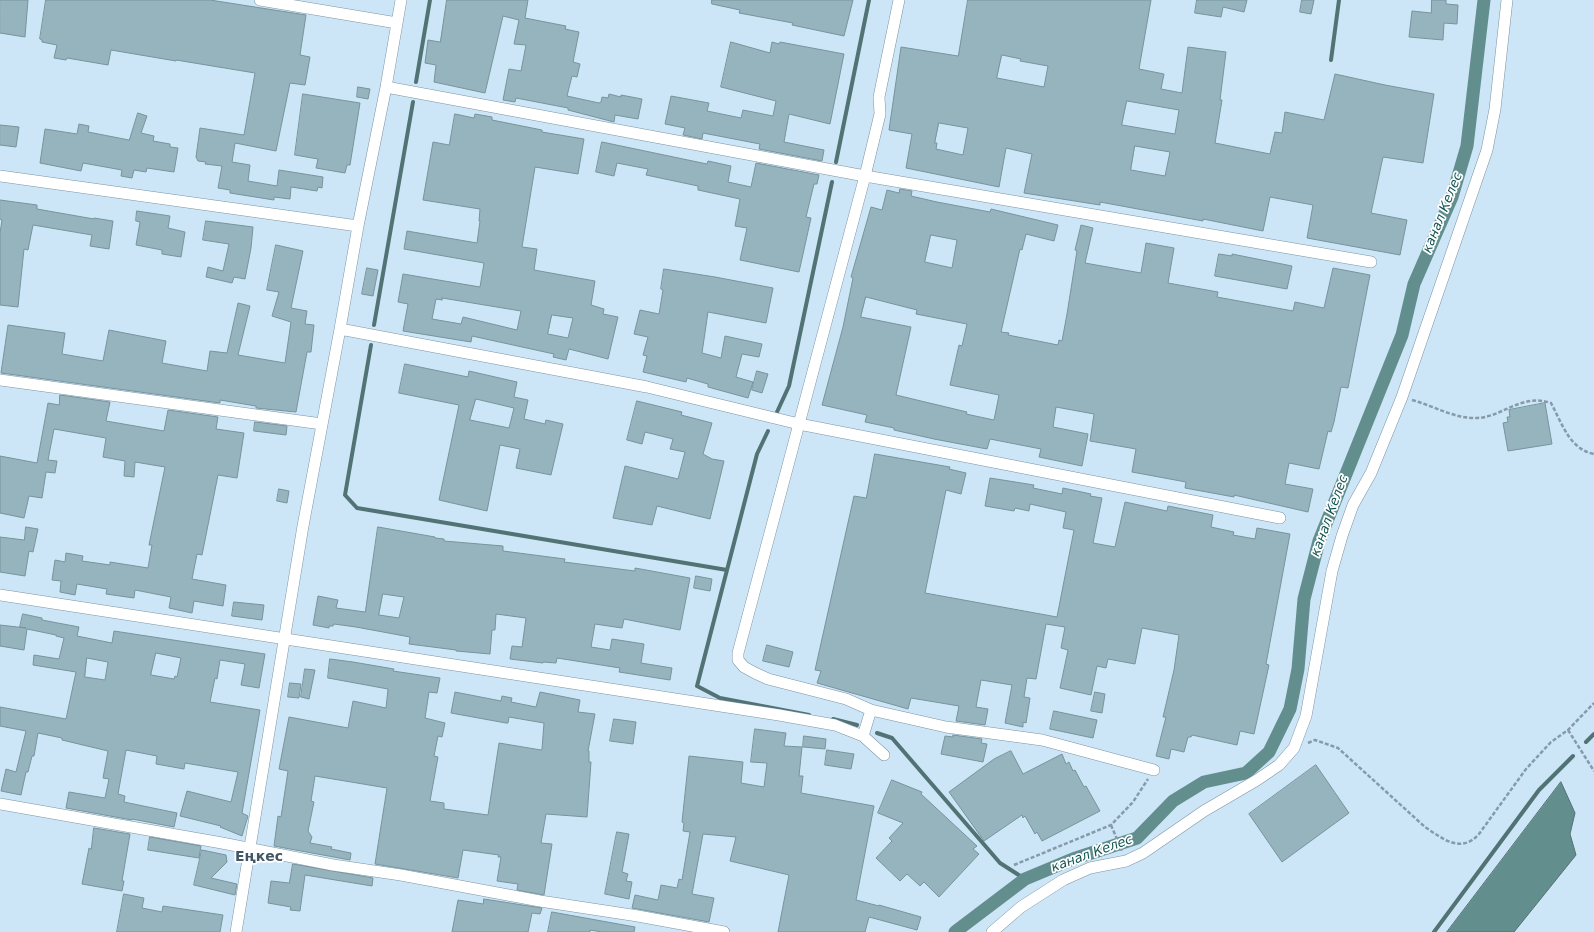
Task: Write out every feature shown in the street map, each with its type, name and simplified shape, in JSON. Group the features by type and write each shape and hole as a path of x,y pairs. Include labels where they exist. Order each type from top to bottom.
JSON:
{"street":[{"path":"260,0 397,23"},
{"path":"236,932 283,640 358,226 386,86 401,0"},
{"path":"899,0 879,98 880,114 865,176 738,653 738,660 744,667 768,679 846,699 871,710 946,727 1042,740 1154,770"},
{"path":"992,932 1021,907 1063,880 1090,868 1126,861 1143,853 1204,811 1257,780 1279,765 1294,748 1306,716 1332,571 1342,536 1353,505 1371,473 1402,397 1487,150 1494,114 1507,0"},
{"path":"386,86 865,176 1371,262"},
{"path":"0,176 358,226"},
{"path":"340,329 646,387 799,424 1280,518"},
{"path":"0,380 322,424"},
{"path":"0,595 283,640 779,715 835,725 863,736 884,755"},
{"path":"863,736 871,710"},
{"path":"0,804 333,865 401,875 540,901 638,916 724,932"}],"path":[{"path":"1402,397 1463,418 1479,418 1518,403 1543,400 1552,403 1566,432 1578,448 1594,454"},
{"path":"1294,748 1315,740 1338,748 1424,827 1438,836 1458,845 1465,844 1474,839 1526,769 1551,742 1568,730 1594,704"},
{"path":"1568,730 1594,771"},
{"path":"1014,865 1111,825 1133,802 1154,770"},
{"path":"1111,825 1126,861"}],"shaded area":[{"path":"1561,782 1575,813 1570,834 1576,855 1514,932 1447,932"}],"building":[{"path":"0,0 28,0 25,37 0,33"},
{"path":"46,0 210,0 306,15 300,55 310,57 305,85 290,83 276,151 235,143 232,162 250,165 248,181 277,186 279,170 323,177 322,188 318,187 317,191 291,187 290,199 274,197 274,200 230,193 230,190 218,188 222,166 205,164 206,162 198,161 196,157 200,128 244,135 255,73 111,50 108,65 67,58 66,60 54,58 57,45 42,42 40,39"},
{"path":"447,0 528,0 525,18 566,26 565,29 579,32 573,62 580,64 577,77 572,76 567,96 599,103 601,102 602,97 608,98 609,94 642,99 638,119 615,115 614,122 568,110 568,108 516,98 515,102 503,100 509,69 521,71 526,45 514,44 519,20 503,16 485,93 434,82 436,65 425,63 428,40 440,42"},
{"path":"712,0 853,0 844,36 792,25 793,23 739,13 740,10 712,4"},
{"path":"968,0 1151,0 1139,69 1164,74 1161,89 1182,93 1188,47 1226,52 1220,100 1222,100 1215,143 1270,154 1275,132 1282,133 1285,112 1324,120 1335,74 1434,94 1423,163 1383,157 1371,213 1407,220 1400,255 1307,238 1313,205 1270,197 1263,231 1203,219 1203,221 1100,202 1100,205 1024,193 1032,154 1006,148 999,187 906,168 912,134 889,130 901,47 958,56","holes":["1002,55 1021,59 1020,61 1048,66 1044,87 997,78","1127,101 1179,110 1175,134 1122,125","939,123 968,128 963,155 936,149 937,143 935,143","1135,146 1170,152 1165,176 1131,170"]},
{"path":"1197,0 1247,0 1244,12 1223,7 1221,17 1195,13"},
{"path":"1302,0 1314,0 1311,14 1300,12"},
{"path":"1432,0 1446,0 1446,4 1458,5 1457,24 1444,23 1443,40 1409,37 1412,11 1431,13"},
{"path":"731,42 770,53 772,42 779,44 780,42 844,54 830,124 789,114 784,142 824,150 822,161 759,149 760,144 703,133 702,139 683,135 685,128 665,124 671,96 709,103 707,111 741,118 743,110 773,116 776,101 721,87"},
{"path":"358,87 370,89 368,99 357,97"},
{"path":"303,94 360,103 350,165 347,165 345,173 316,168 318,159 295,155"},
{"path":"138,113 147,116 141,133 154,136 153,141 170,144 170,147 178,148 174,172 147,168 146,172 134,170 132,178 121,176 122,170 83,163 81,171 40,163 45,129 77,134 79,124 89,126 88,132 129,140"},
{"path":"455,114 474,118 475,114 492,117 492,120 542,130 542,132 584,139 578,174 535,167 522,247 537,249 534,270 595,281 591,305 604,309 603,314 618,317 608,359 569,349 566,360 553,357 554,354 472,336 471,342 403,331 408,304 398,302 403,274 480,287 484,263 404,249 407,231 477,243 480,209 423,200 433,142 449,145","holes":["442,298 521,311 517,330 463,317 461,324 432,319 436,299 442,300","552,315 573,318 568,338 548,334"]},
{"path":"0,125 19,127 16,147 0,145"},
{"path":"602,142 707,164 708,161 731,166 728,182 751,187 756,163 819,175 817,184 814,184 806,217 811,218 799,272 740,260 747,228 735,226 740,199 698,190 698,186 646,175 648,169 617,163 614,176 596,172"},
{"path":"900,189 912,191 911,196 990,212 991,209 1058,225 1054,241 1026,234 1022,250 1020,249 1001,332 1009,333 1008,335 1058,345 1059,340 1062,341 1077,251 1075,250 1081,225 1093,228 1085,263 1141,273 1146,243 1174,248 1168,283 1218,292 1217,297 1293,311 1295,302 1324,308 1333,268 1370,275 1348,388 1341,387 1334,422 1331,432 1328,431 1319,469 1289,463 1285,484 1313,489 1308,512 1234,495 1234,497 1185,488 1186,482 1132,472 1136,449 1090,441 1094,414 1056,407 1053,427 1088,434 1082,466 1039,457 1041,449 990,439 987,449 894,430 894,428 865,422 867,415 822,405 843,327 853,278 851,277 871,207 882,210 887,190 899,193","holes":["931,235 957,240 952,268 925,262","866,297 917,310 916,314 967,324 962,346 959,345 950,385 999,395 994,420 896,395 911,327 861,317"]},
{"path":"0,200 37,205 37,209 113,221 109,249 90,246 92,235 33,225 28,250 24,249 18,307 0,305 0,233 2,220 0,219"},
{"path":"137,211 170,216 168,228 185,232 181,257 162,254 162,250 136,245 140,222 136,221"},
{"path":"206,221 253,227 251,248 245,279 234,277 232,283 206,277 208,267 223,271 229,244 203,240"},
{"path":"276,245 303,251 291,308 307,311 305,324 314,325 311,352 307,352 296,412 256,408 256,406 220,400 220,403 1,373 8,325 65,333 62,354 103,361 109,330 166,341 162,363 207,371 210,351 227,353 238,303 250,306 238,355 285,363 291,322 272,316 279,292 267,290"},
{"path":"1219,254 1232,256 1232,254 1292,266 1287,289 1215,276"},
{"path":"367,268 378,270 373,296 362,294"},
{"path":"664,269 773,288 766,323 708,312 702,353 721,358 725,336 762,344 759,357 742,354 736,377 753,382 748,398 708,387 708,384 687,378 686,382 643,372 647,356 643,355 648,337 634,334 640,310 659,314 663,290 661,289"},
{"path":"405,364 468,377 469,371 517,382 514,397 528,400 524,419 545,424 546,420 563,424 551,475 516,468 520,449 500,445 487,511 439,500 459,405 399,393","holes":["476,399 514,408 509,428 470,420"]},
{"path":"757,371 768,374 762,393 752,390"},
{"path":"60,395 110,402 106,421 164,431 168,410 218,417 216,429 244,433 237,478 218,475 202,555 197,554 192,579 226,585 223,606 194,601 192,613 169,608 171,597 135,590 134,598 106,594 107,589 77,584 75,595 60,592 61,581 52,580 55,560 65,562 66,553 83,556 82,561 110,565 110,562 148,568 152,545 149,545 165,467 135,462 134,477 124,476 125,461 103,457 106,438 54,429 48,460 57,461 55,473 46,472 42,498 29,496 24,518 0,513 0,456 37,463 48,403 59,405"},
{"path":"637,401 682,412 681,415 712,423 703,454 712,459 724,461 710,519 657,506 652,525 613,518 625,466 678,479 685,452 670,449 673,439 645,432 642,444 627,440"},
{"path":"1545,403 1552,444 1508,451 1503,423 1508,422 1507,417 1510,417 1509,410"},
{"path":"255,422 287,426 286,435 254,431"},
{"path":"875,454 950,467 949,469 966,473 961,494 946,490 925,593 1057,617 1074,530 1063,528 1066,512 1030,504 1029,511 1015,508 1014,511 985,506 990,478 1034,485 1033,488 1062,494 1063,488 1102,498 1093,543 1115,547 1125,502 1167,511 1168,506 1213,515 1211,527 1234,532 1233,535 1255,539 1257,528 1290,534 1266,664 1269,665 1254,734 1240,731 1237,745 1192,735 1191,737 1188,737 1184,752 1171,749 1169,759 1156,756 1166,717 1163,717 1174,670 1179,635 1142,628 1135,664 1108,659 1106,668 1097,666 1091,695 1060,688 1068,650 1061,648 1065,627 1046,624 1036,679 1027,678 1024,697 1030,698 1026,723 1023,722 1023,727 1005,723 1012,685 981,680 976,707 988,709 985,725 956,721 959,706 911,698 908,709 817,683 821,671 815,670 854,496 866,498"},
{"path":"279,489 289,491 287,503 277,501"},
{"path":"26,527 38,529 33,552 29,551 25,576 0,572 0,537 24,540"},
{"path":"378,527 435,537 444,539 444,541 503,546 503,551 565,559 564,562 635,571 635,568 690,578 680,630 624,619 622,628 595,624 591,647 610,650 612,639 644,644 641,663 672,668 670,680 619,672 620,668 557,658 556,663 510,659 512,646 522,647 526,618 496,614 495,630 492,630 490,654 409,644 410,637 356,627 334,624 333,626 329,626 329,628 313,625 318,596 338,600 336,608 365,612","holes":["383,594 404,597 399,618 379,615"]},
{"path":"696,576 712,579 710,591 694,588"},
{"path":"234,602 264,605 262,620 232,616"},
{"path":"23,614 42,618 42,620 79,627 77,636 112,643 114,631 265,654 259,688 241,685 245,664 220,660 217,679 215,678 210,702 260,710 242,813 248,816 242,836 220,827 221,826 180,816 187,791 231,802 238,772 185,763 184,769 156,764 157,756 126,750 118,794 125,796 124,802 177,813 174,827 66,808 69,792 105,798 109,779 103,778 108,751 38,733 34,756 32,756 28,772 26,772 21,795 1,791 6,769 16,772 26,731 0,726 0,707 66,719 76,672 33,665 34,655 59,659 64,638 56,635 27,629 24,650 0,646 0,625 26,628 20,627","holes":["156,653 181,658 177,677 175,676 174,679 151,675","87,658 108,662 105,680 85,677"]},
{"path":"767,645 793,652 789,667 763,661"},
{"path":"330,659 440,678 437,693 429,692 425,718 445,723 442,737 438,736 434,756 438,757 430,801 444,803 444,809 488,815 499,743 542,749 544,723 509,717 508,723 506,723 451,713 455,692 501,701 502,696 512,698 511,702 536,707 540,692 580,700 578,712 595,714 588,751 589,762 591,762 587,817 546,814 541,843 552,844 544,895 517,890 518,884 497,881 501,857 498,857 499,855 463,850 458,878 375,864 387,788 315,776 311,801 314,802 308,831 312,837 310,843 332,847 331,849 351,853 350,860 274,846 278,816 281,817 288,771 279,769 289,717 348,728 353,701 386,708 388,689 328,678"},
{"path":"305,669 315,670 309,699 301,697"},
{"path":"290,683 301,684 299,698 288,697"},
{"path":"1095,692 1105,694 1102,713 1091,711"},
{"path":"1054,711 1097,720 1093,738 1050,729"},
{"path":"614,719 636,722 633,744 610,741"},
{"path":"755,729 786,733 784,746 802,747 799,776 803,776 801,793 874,806 856,900 921,917 917,930 869,917 865,932 778,932 789,875 730,861 736,837 703,834 692,894 714,898 709,922 632,908 635,895 658,900 661,885 677,888 679,879 682,880 690,832 683,831 684,823 682,822 689,756 743,762 741,783 764,787 767,763 751,762"},
{"path":"953,735 982,739 981,743 987,744 983,762 941,754 945,736 953,737"},
{"path":"804,736 826,739 825,749 803,747"},
{"path":"827,750 854,754 851,769 825,765"},
{"path":"1011,751 1023,774 1062,754 1066,764 1069,762 1073,771 1075,770 1084,787 1086,786 1100,811 1042,841 1037,832 1035,834 1025,816 1023,818 1022,815 984,841 949,792 994,759"},
{"path":"1316,765 1349,813 1282,862 1249,814"},
{"path":"892,780 922,792 921,794 977,846 973,849 979,854 939,897 924,882 920,886 907,874 900,881 876,858 892,841 889,838 903,823 878,813"},
{"path":"94,828 130,834 122,881 124,881 122,891 82,884 89,848 91,849"},
{"path":"617,832 629,834 622,872 628,874 626,881 632,882 629,899 605,894"},
{"path":"150,837 201,846 199,858 148,850"},
{"path":"202,850 226,855 227,862 211,878 237,884 235,895 194,885"},
{"path":"293,864 373,878 372,886 305,875 300,911 290,910 291,907 268,903 271,881 289,883"},
{"path":"124,894 144,898 142,908 162,912 163,906 223,915 220,932 117,932"},
{"path":"484,899 542,908 540,914 532,913 528,932 452,932 458,900 483,904"},
{"path":"552,912 635,927 634,932 602,932 590,930 590,932 548,932"}],"waterway":[{"path":"416,82 430,0"},
{"path":"836,162 869,0"},
{"path":"1331,60 1339,0"},
{"name":"канал Келес","path":"955,932 1025,879 1073,859 1137,838 1173,801 1204,782 1246,773 1269,752 1290,709 1298,669 1304,599 1319,541 1402,335 1414,284 1452,197 1467,146 1484,0"},
{"path":"374,325 413,102"},
{"path":"777,412 789,386 832,182"},
{"path":"371,345 345,495 357,508 727,570"},
{"path":"768,431 757,454 697,686 720,698 809,715"},
{"path":"833,719 857,725"},
{"path":"877,733 892,738 1000,863 1025,879"},
{"path":"1586,742 1594,734"},
{"path":"1434,932 1539,790 1573,756"}],"district":[{"name":"Еңкес","path":"259,857"}]}
